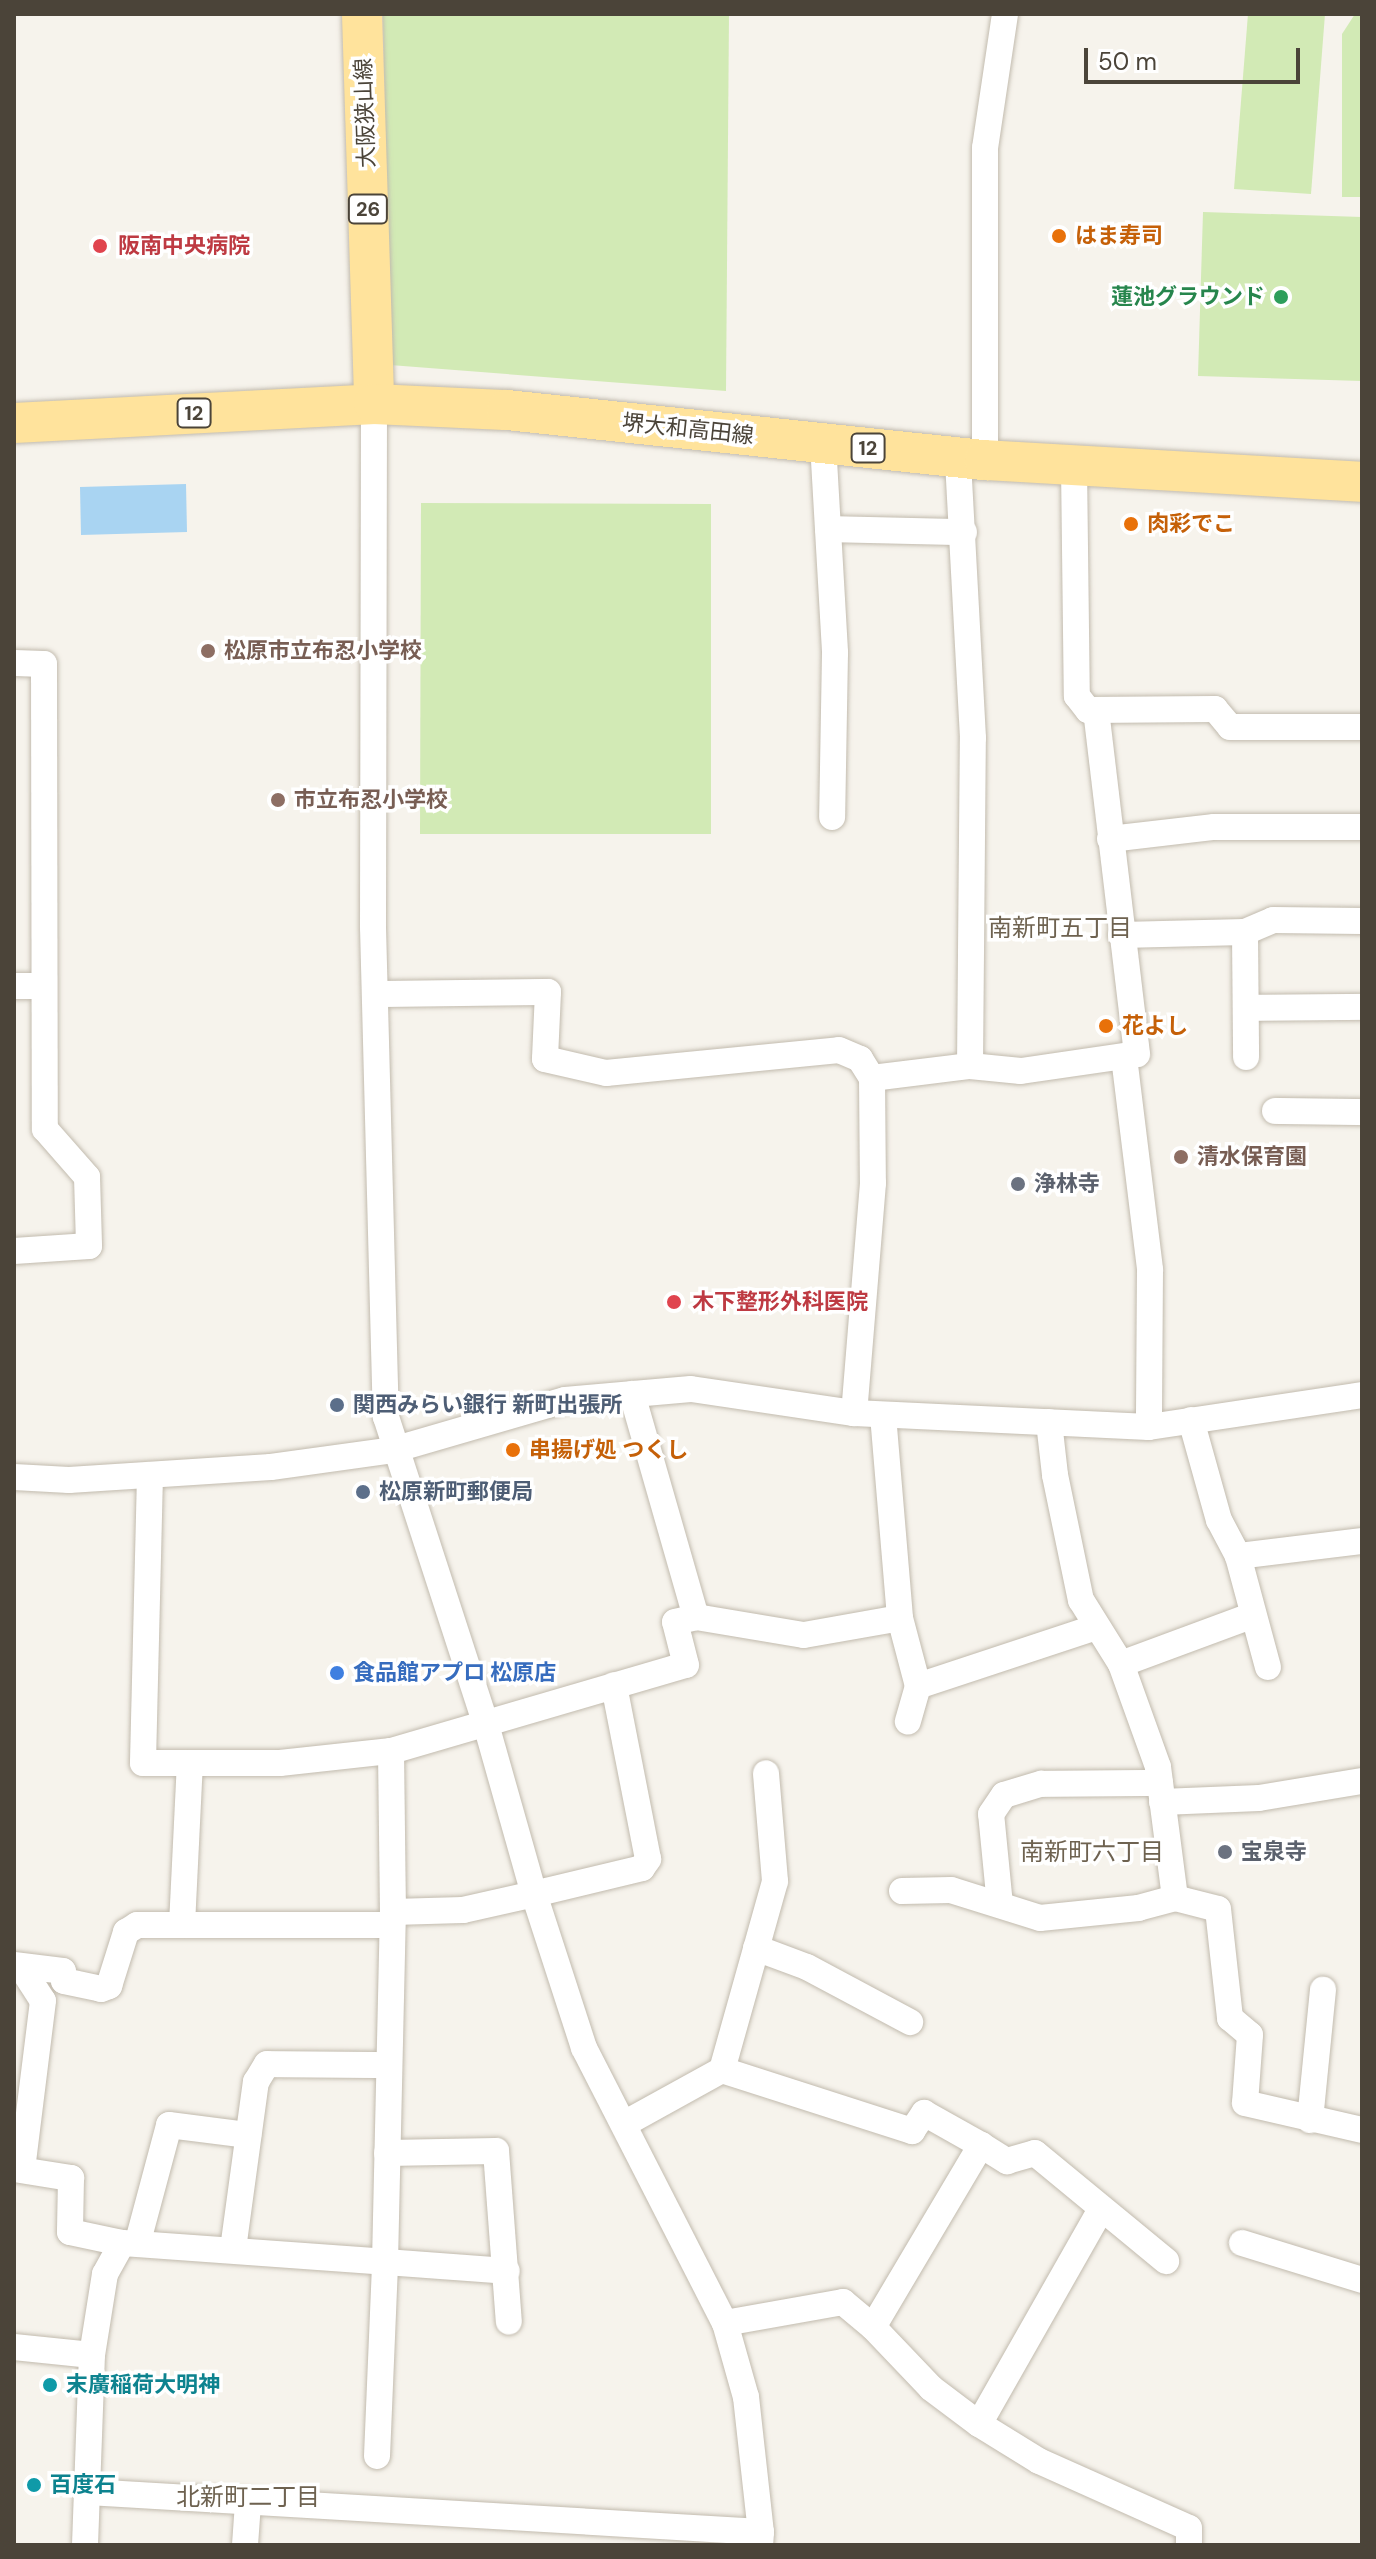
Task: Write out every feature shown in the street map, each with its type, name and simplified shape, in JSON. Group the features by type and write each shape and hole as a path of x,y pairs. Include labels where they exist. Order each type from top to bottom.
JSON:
{"main road":[{"name":"大阪狭山線","path":"362,14 374,404"},
{"name":"堺大和高田線","path":"14,423 374,404 507,410 971,458 1362,482"}],"street":[{"path":"970,1066 973,738 964,532 971,458 985,148 1005,14"},
{"path":"88,2492 763,2540 746,2397 725,2323 584,2048 534,1894 485,1721 393,1450 386,1417 376,994 374,404"},
{"path":"823,443 835,653 832,817"},
{"path":"1074,466 1077,696 1088,710 1215,709 1230,727 1362,727"},
{"path":"828,529 964,532"},
{"path":"14,663 44,664 45,1129 87,1177 89,1246 14,1251"},
{"path":"872,1078 970,1066 1021,1071 1137,1054 1096,710"},
{"path":"1110,839 1214,827 1362,827"},
{"path":"1121,935 1245,932 1273,920 1362,921"},
{"path":"1245,932 1246,1057"},
{"path":"14,986 43,986"},
{"path":"376,994 548,992 545,1059 606,1073 839,1050 860,1059 872,1078 873,1183 854,1413"},
{"path":"1246,1008 1362,1007"},
{"path":"1124,1057 1150,1270 1149,1427"},
{"path":"1275,1111 1362,1112"},
{"path":"14,1477 69,1480 271,1467 393,1450 565,1400 691,1389 854,1413 1149,1427 1362,1395"},
{"path":"632,1394 696,1617"},
{"path":"883,1415 900,1618 918,1686 908,1722"},
{"path":"1191,1420 1219,1520 1238,1556 1251,1616 1268,1667"},
{"path":"1049,1422 1055,1475 1081,1600 1121,1664 1161,1792 1175,1898"},
{"path":"150,1475 143,1763 280,1763 391,1751 485,1721 686,1665 675,1622 696,1617 804,1635 900,1618"},
{"path":"1238,1556 1362,1541"},
{"path":"1121,1664 1251,1616"},
{"path":"918,1686 1096,1627"},
{"path":"18,1966 63,1971 64,1981 101,1989 109,1986 126,1932 137,1925 393,1919 463,1910 642,1868 648,1859 614,1685"},
{"path":"377,2456 393,1919 391,1751"},
{"path":"182,1925 190,1763"},
{"path":"624,2124 722,2070 775,1881 766,1773"},
{"path":"1000,1905 991,1814 1004,1795 1041,1784 1259,1798 1362,1781"},
{"path":"902,1891 951,1890 1040,1918 1138,1908 1175,1898 1218,1909 1230,2018 1250,2035 1245,2103 1362,2130"},
{"path":"756,1948 807,1967 910,2022"},
{"path":"18,1966 43,2001 18,2169 71,2178 70,2232 130,2242 507,2271"},
{"path":"1310,2120 1323,1990"},
{"path":"233,2249 256,2082 267,2064 389,2065"},
{"path":"722,2070 912,2131 924,2113 1007,2161 1035,2153 1100,2211 1166,2261"},
{"path":"85,2545 92,2355 105,2274 130,2242 169,2125 248,2135"},
{"path":"873,2327 981,2145"},
{"path":"387,2153 496,2151 509,2322"},
{"path":"979,2424 1100,2211"},
{"path":"1242,2243 1362,2280"},
{"path":"725,2323 843,2302 873,2327 931,2388 979,2424 1039,2461 1189,2528 1189,2545"},
{"path":"14,2347 92,2355"},
{"path":"245,2545 248,2503"}],"green space":[{"path":"383,14 729,14 726,391 390,365"},
{"path":"1248,14 1325,14 1311,194 1234,189"},
{"path":"1355,14 1362,14 1362,197 1342,197 1342,34"},
{"name":"蓮池グラウンド","path":"1203,212 1362,217 1362,381 1198,376"},
{"path":"421,503 711,504 711,834 420,834"}],"water":[{"path":"186,484 187,532 81,535 80,487"}],"place":[{"name":"はま寿司","path":"1059,236"},
{"name":"阪南中央病院","path":"100,246"},
{"name":"蓮池グラウンド","path":"1281,297"},
{"name":"肉彩でこ","path":"1131,524"},
{"name":"松原市立布忍小学校","path":"208,651"},
{"name":"市立布忍小学校","path":"278,800"},
{"name":"花よし","path":"1106,1026"},
{"name":"清水保育園","path":"1181,1157"},
{"name":"浄林寺","path":"1018,1184"},
{"name":"木下整形外科医院","path":"674,1302"},
{"name":"関西みらい銀行 新町出張所","path":"337,1405"},
{"name":"串揚げ処 つくし","path":"513,1450"},
{"name":"松原新町郵便局","path":"363,1492"},
{"name":"食品館アプロ 松原店","path":"337,1673"},
{"name":"宝泉寺","path":"1225,1852"},
{"name":"末廣稲荷大明神","path":"50,2385"},
{"name":"百度石","path":"34,2485"}],"district":[{"name":"南新町五丁目","path":"1060,928"},
{"name":"南新町六丁目","path":"1092,1852"},
{"name":"北新町二丁目","path":"248,2497"}]}
